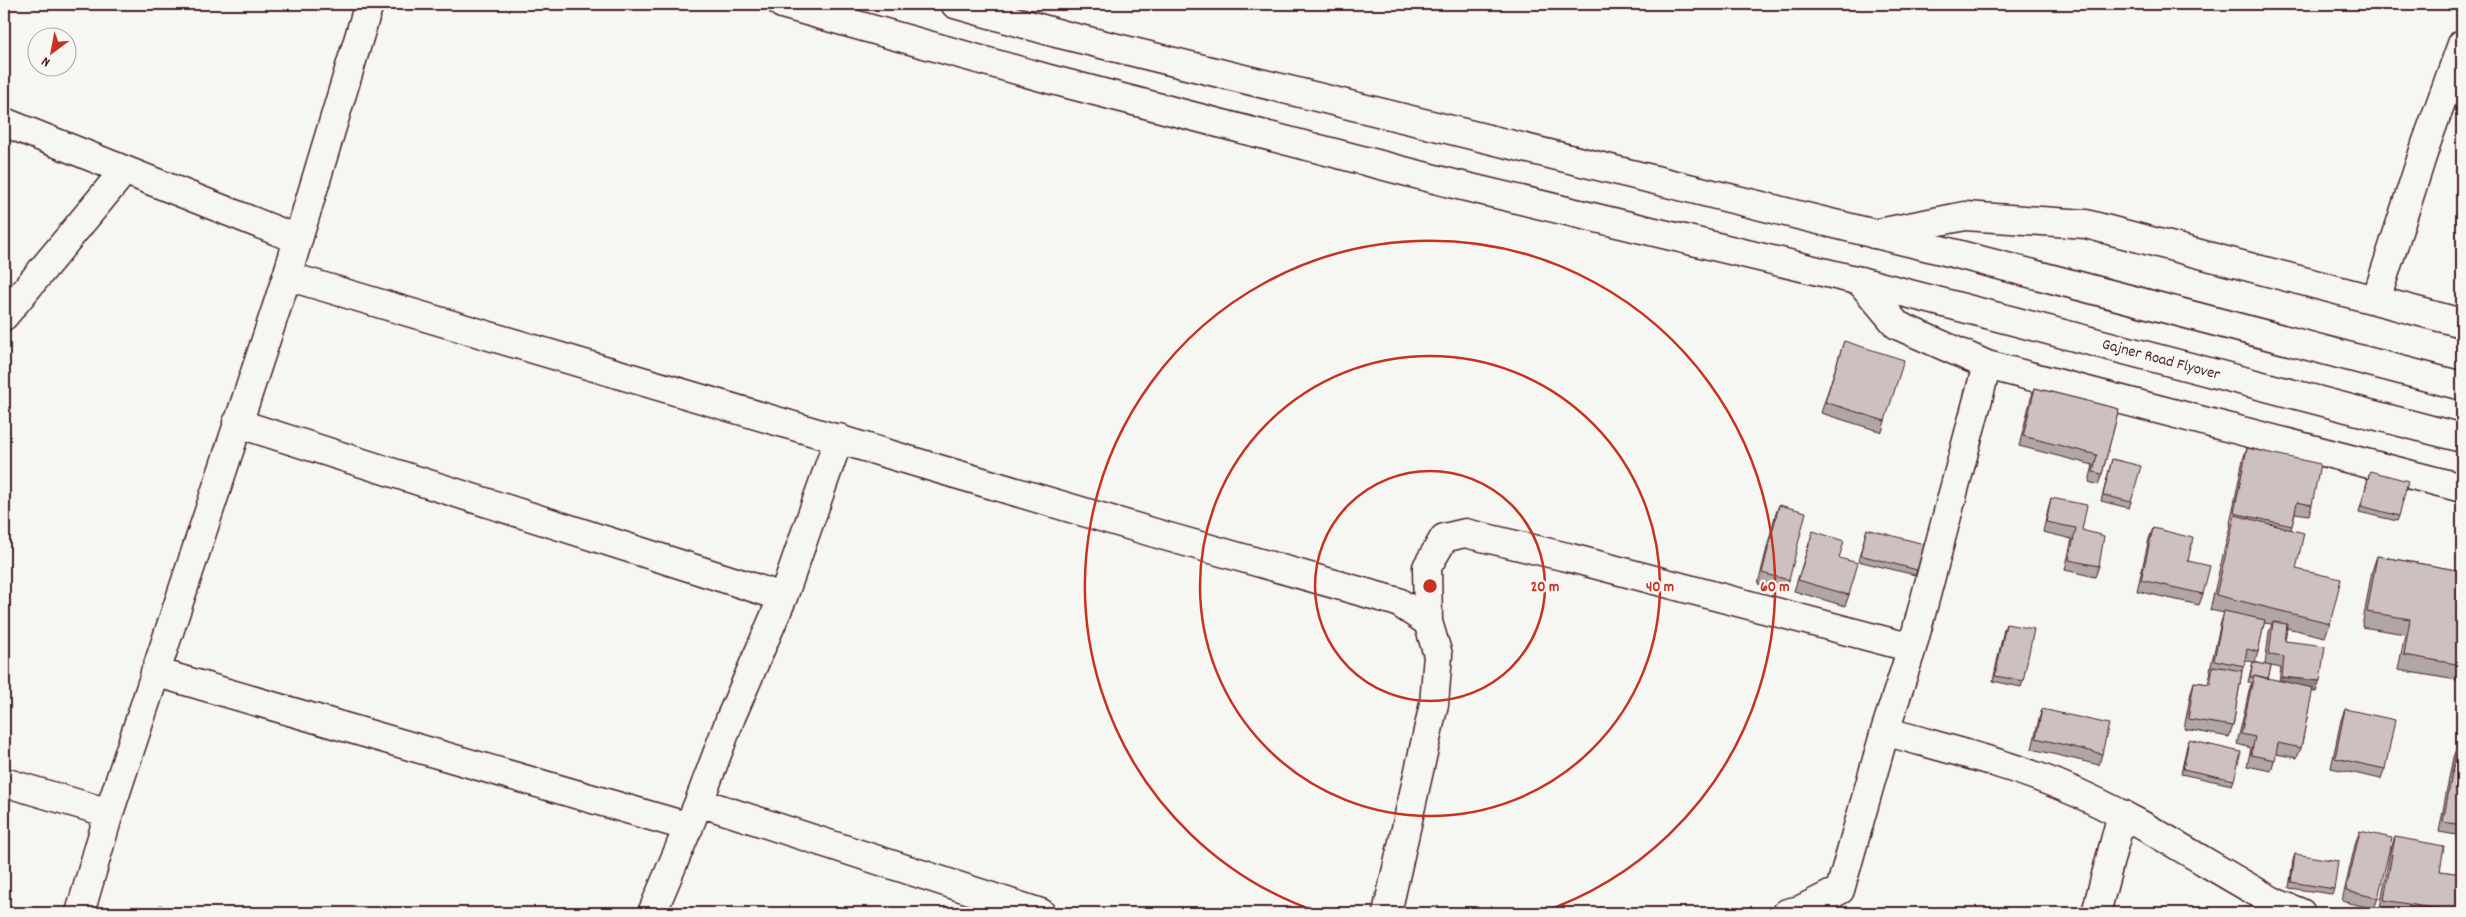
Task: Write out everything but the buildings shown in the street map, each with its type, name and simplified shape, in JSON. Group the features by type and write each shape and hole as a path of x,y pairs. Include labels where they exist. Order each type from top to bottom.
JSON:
{"street":[{"path":"80,913 108,813 287,276 370,4"},
{"name":"Gajner Road Flyover","path":"782,4 1059,81 1454,184 1860,281 2462,438"},
{"path":"955,4 1060,34 1948,252 2462,386"},
{"path":"2376,300 2427,141 2462,44"},
{"path":"4,122 297,239"},
{"path":"4,316 124,171"},
{"path":"1874,234 1965,216 2086,224 2462,323"},
{"path":"287,276 1165,536 1398,602 1428,622"},
{"path":"1860,281 1897,325 1987,365 2462,488"},
{"path":"1787,913 1844,902 1885,731 1912,648 1987,365"},
{"path":"237,423 783,597"},
{"path":"652,913 700,802 731,717 783,597 839,438"},
{"path":"1387,913 1434,704 1438,655 1428,622 1427,567 1444,538 1465,533 1571,558 1912,648"},
{"path":"155,672 689,827"},
{"path":"1885,731 2016,770 2059,785 2122,814 2276,903 2301,913"},
{"path":"4,782 108,813"},
{"path":"700,802 1041,913"},
{"path":"2096,913 2122,814"}]}
